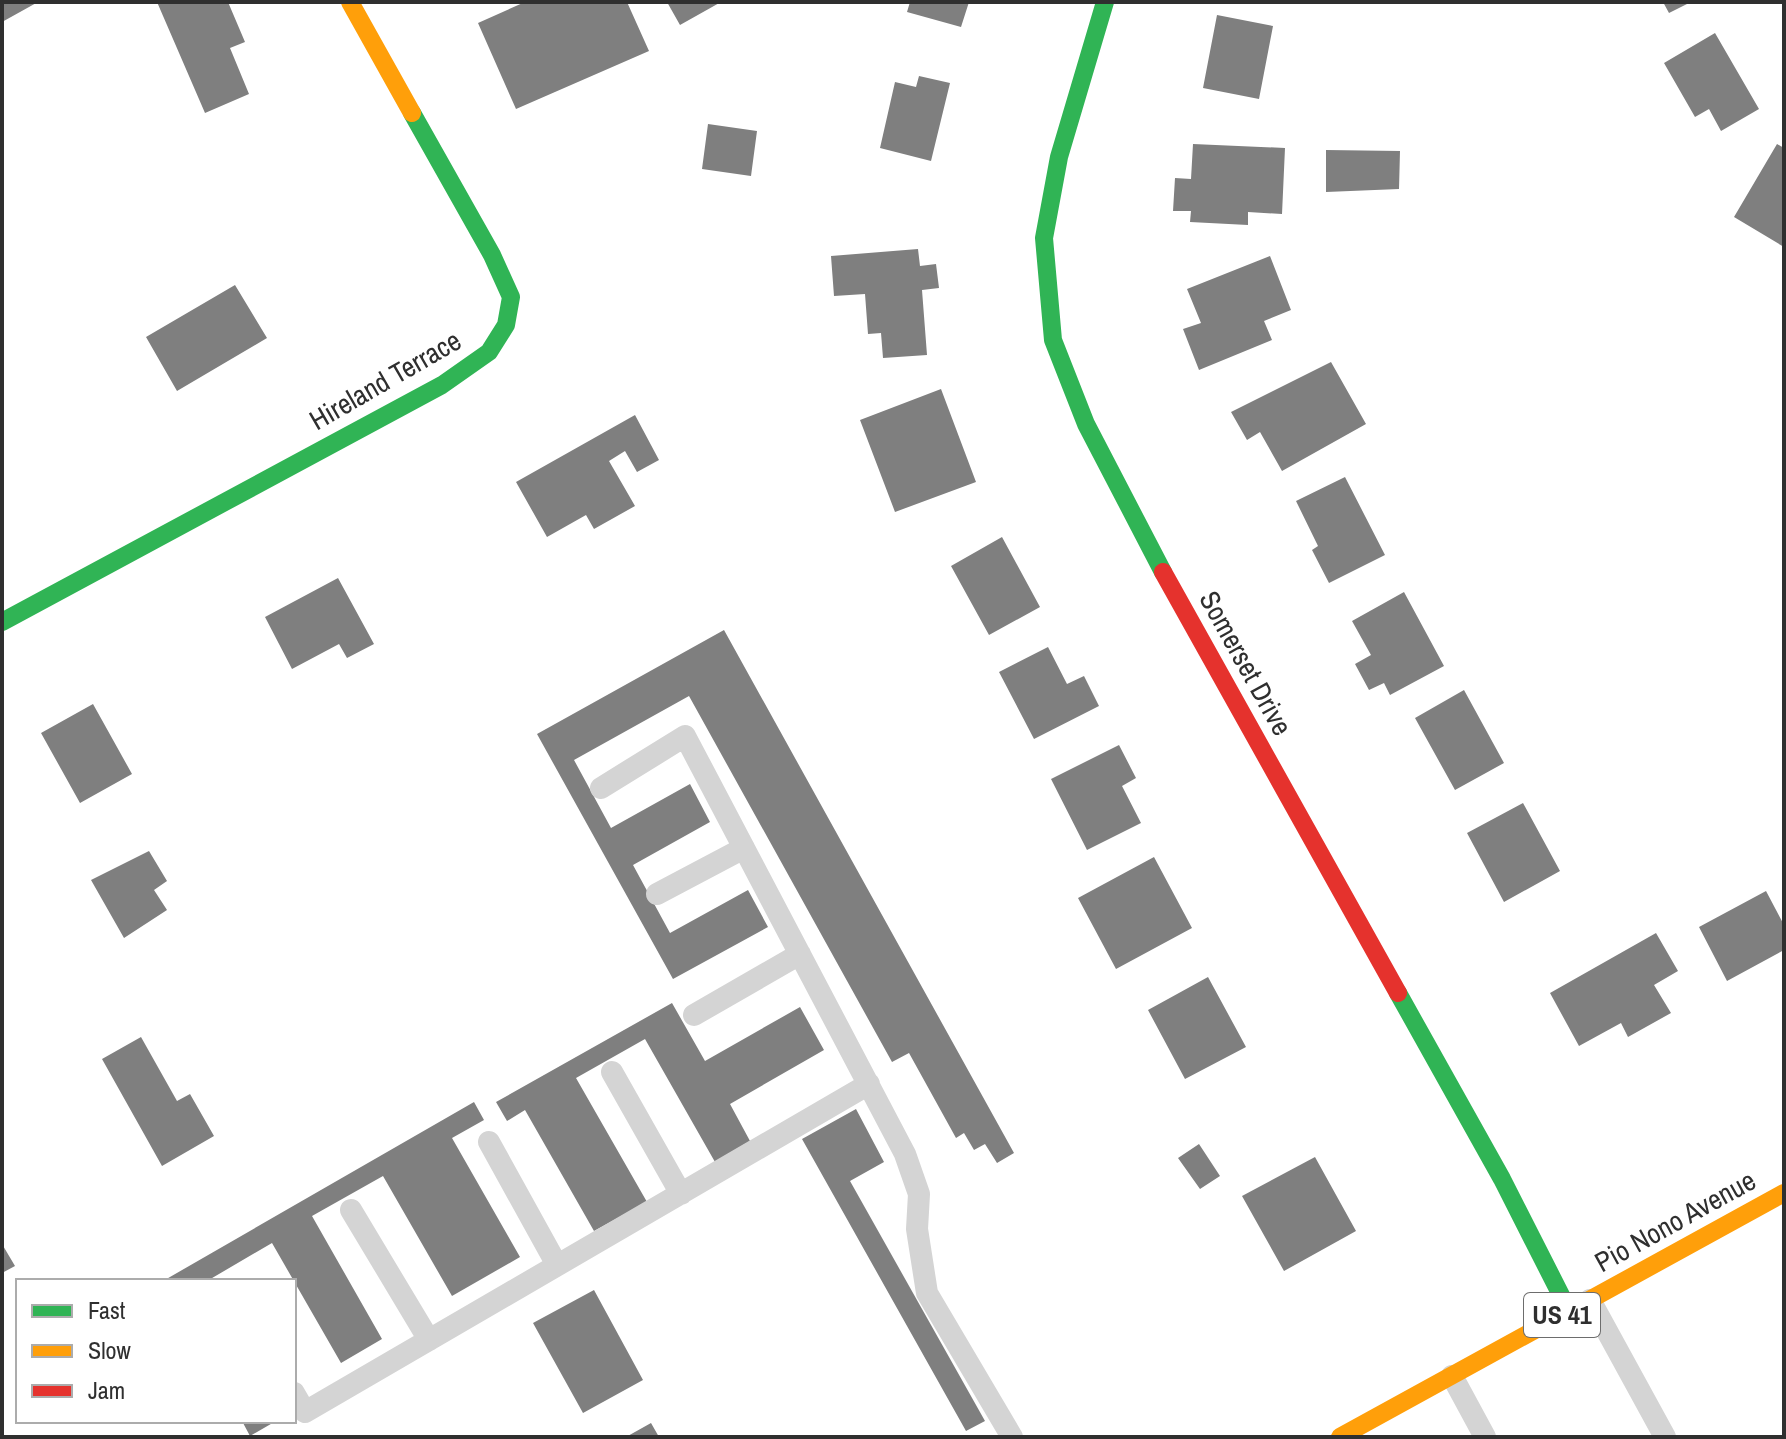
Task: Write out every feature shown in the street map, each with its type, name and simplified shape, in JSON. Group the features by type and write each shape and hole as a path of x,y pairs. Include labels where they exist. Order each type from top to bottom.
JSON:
{"street":[{"name":"Hireland Terrace","path":"2,622 442,385 489,352 506,325 511,297 492,255 350,2"},
{"name":"Somerset Drive","path":"1105,2 1059,157 1044,238 1053,340 1086,424 1132,517 1502,1179 1569,1311"},
{"name":"Pio Nono Avenue","path":"1340,1437 1784,1193"}],"lane":[{"path":"601,788 685,736 905,1154 919,1194 917,1229 927,1293 1012,1437"},
{"path":"657,894 744,848"},
{"path":"694,1015 800,954"},
{"path":"612,1072 681,1194"},
{"path":"296,1396 305,1412 869,1084"},
{"path":"489,1142 557,1265"},
{"path":"351,1210 429,1340"},
{"path":"1590,1300 1665,1437"},
{"path":"1452,1376 1485,1437"}],"building":[{"path":"2,2 38,2 2,22"},
{"path":"157,2 228,2 245,42 230,48 249,94 205,113"},
{"path":"525,2 627,2 649,51 516,109 478,23"},
{"path":"667,2 721,2 680,25"},
{"path":"910,2 969,2 961,27 907,12"},
{"path":"1663,2 1691,2 1669,13"},
{"path":"1217,15 1273,26 1259,99 1203,88"},
{"path":"1715,33 1759,109 1721,131 1709,109 1695,117 1664,63"},
{"path":"919,76 950,83 931,161 880,148 895,82 916,87"},
{"path":"708,124 757,131 751,176 702,169"},
{"path":"1193,144 1285,148 1282,214 1248,212 1248,225 1190,222 1191,211 1173,211 1175,178 1191,179"},
{"path":"1777,144 1784,148 1784,247 1734,217"},
{"path":"1326,150 1400,151 1399,189 1326,192"},
{"path":"918,249 920,266 936,264 939,288 922,290 927,355 883,358 881,333 868,334 865,294 834,296 831,256"},
{"path":"1270,256 1291,310 1264,321 1272,340 1199,370 1183,329 1201,323 1187,289"},
{"path":"235,285 267,338 177,391 146,337"},
{"path":"1331,362 1366,424 1282,471 1260,432 1247,440 1231,412"},
{"path":"941,389 976,482 895,512 860,420"},
{"path":"635,415 659,460 637,472 625,451 609,461 635,506 594,529 586,515 547,537 516,482"},
{"path":"1345,477 1385,555 1329,583 1312,550 1318,546 1296,501"},
{"path":"1002,537 1040,607 989,635 951,566"},
{"path":"338,578 374,644 347,658 339,644 292,669 265,617"},
{"path":"1404,592 1444,666 1390,695 1384,683 1369,690 1355,664 1371,655 1352,621"},
{"path":"724,630 1014,1153 997,1163 985,1144 974,1150 964,1133 956,1138 909,1053 892,1062 689,696 574,760 611,828 690,784 710,822 633,865 670,933 748,890 768,927 673,979 537,734"},
{"path":"1048,647 1067,684 1084,676 1099,706 1034,739 999,672"},
{"path":"1464,690 1504,763 1455,790 1415,718"},
{"path":"93,704 132,774 80,803 41,733"},
{"path":"1119,745 1136,778 1122,786 1141,823 1087,850 1051,779"},
{"path":"1523,803 1560,871 1504,902 1467,833"},
{"path":"149,851 167,881 154,890 167,910 124,938 91,880"},
{"path":"1154,857 1192,928 1116,969 1078,898"},
{"path":"1766,891 1784,925 1784,950 1727,981 1699,927"},
{"path":"1656,933 1678,971 1654,985 1671,1013 1628,1037 1621,1023 1579,1046 1550,993"},
{"path":"1208,977 1246,1047 1185,1079 1148,1010"},
{"path":"672,1003 705,1061 800,1007 824,1050 730,1104 750,1141 715,1162 645,1039 576,1078 647,1202 594,1231 525,1110 507,1121 496,1102"},
{"path":"141,1037 177,1101 190,1094 214,1136 162,1166 102,1059"},
{"path":"474,1102 484,1120 452,1138 520,1257 452,1296 383,1176 312,1216 382,1339 341,1363 296,1285 296,1279 293,1279 272,1243 210,1279 166,1279"},
{"path":"856,1109 884,1162 850,1181 985,1421 966,1431 802,1139"},
{"path":"1199,1144 1220,1176 1200,1189 1178,1158"},
{"path":"1315,1157 1356,1231 1284,1271 1242,1196"},
{"path":"2,1244 15,1266 2,1273"},
{"path":"594,1290 643,1380 583,1413 533,1323"},
{"path":"243,1423 273,1423 250,1436"},
{"path":"651,1423 659,1437 626,1437"}],"traffic: fast":[{"path":"1105,2 1059,157 1044,238 1053,340 1086,424 1163,572"},
{"path":"2,622 442,385 489,352 506,325 511,297 492,255 412,113"},
{"path":"1398,993 1502,1179 1569,1311"}],"traffic: slow":[{"path":"350,2 412,113"},
{"path":"1340,1437 1784,1193"}],"traffic: jam":[{"path":"1163,572 1398,993"}]}
